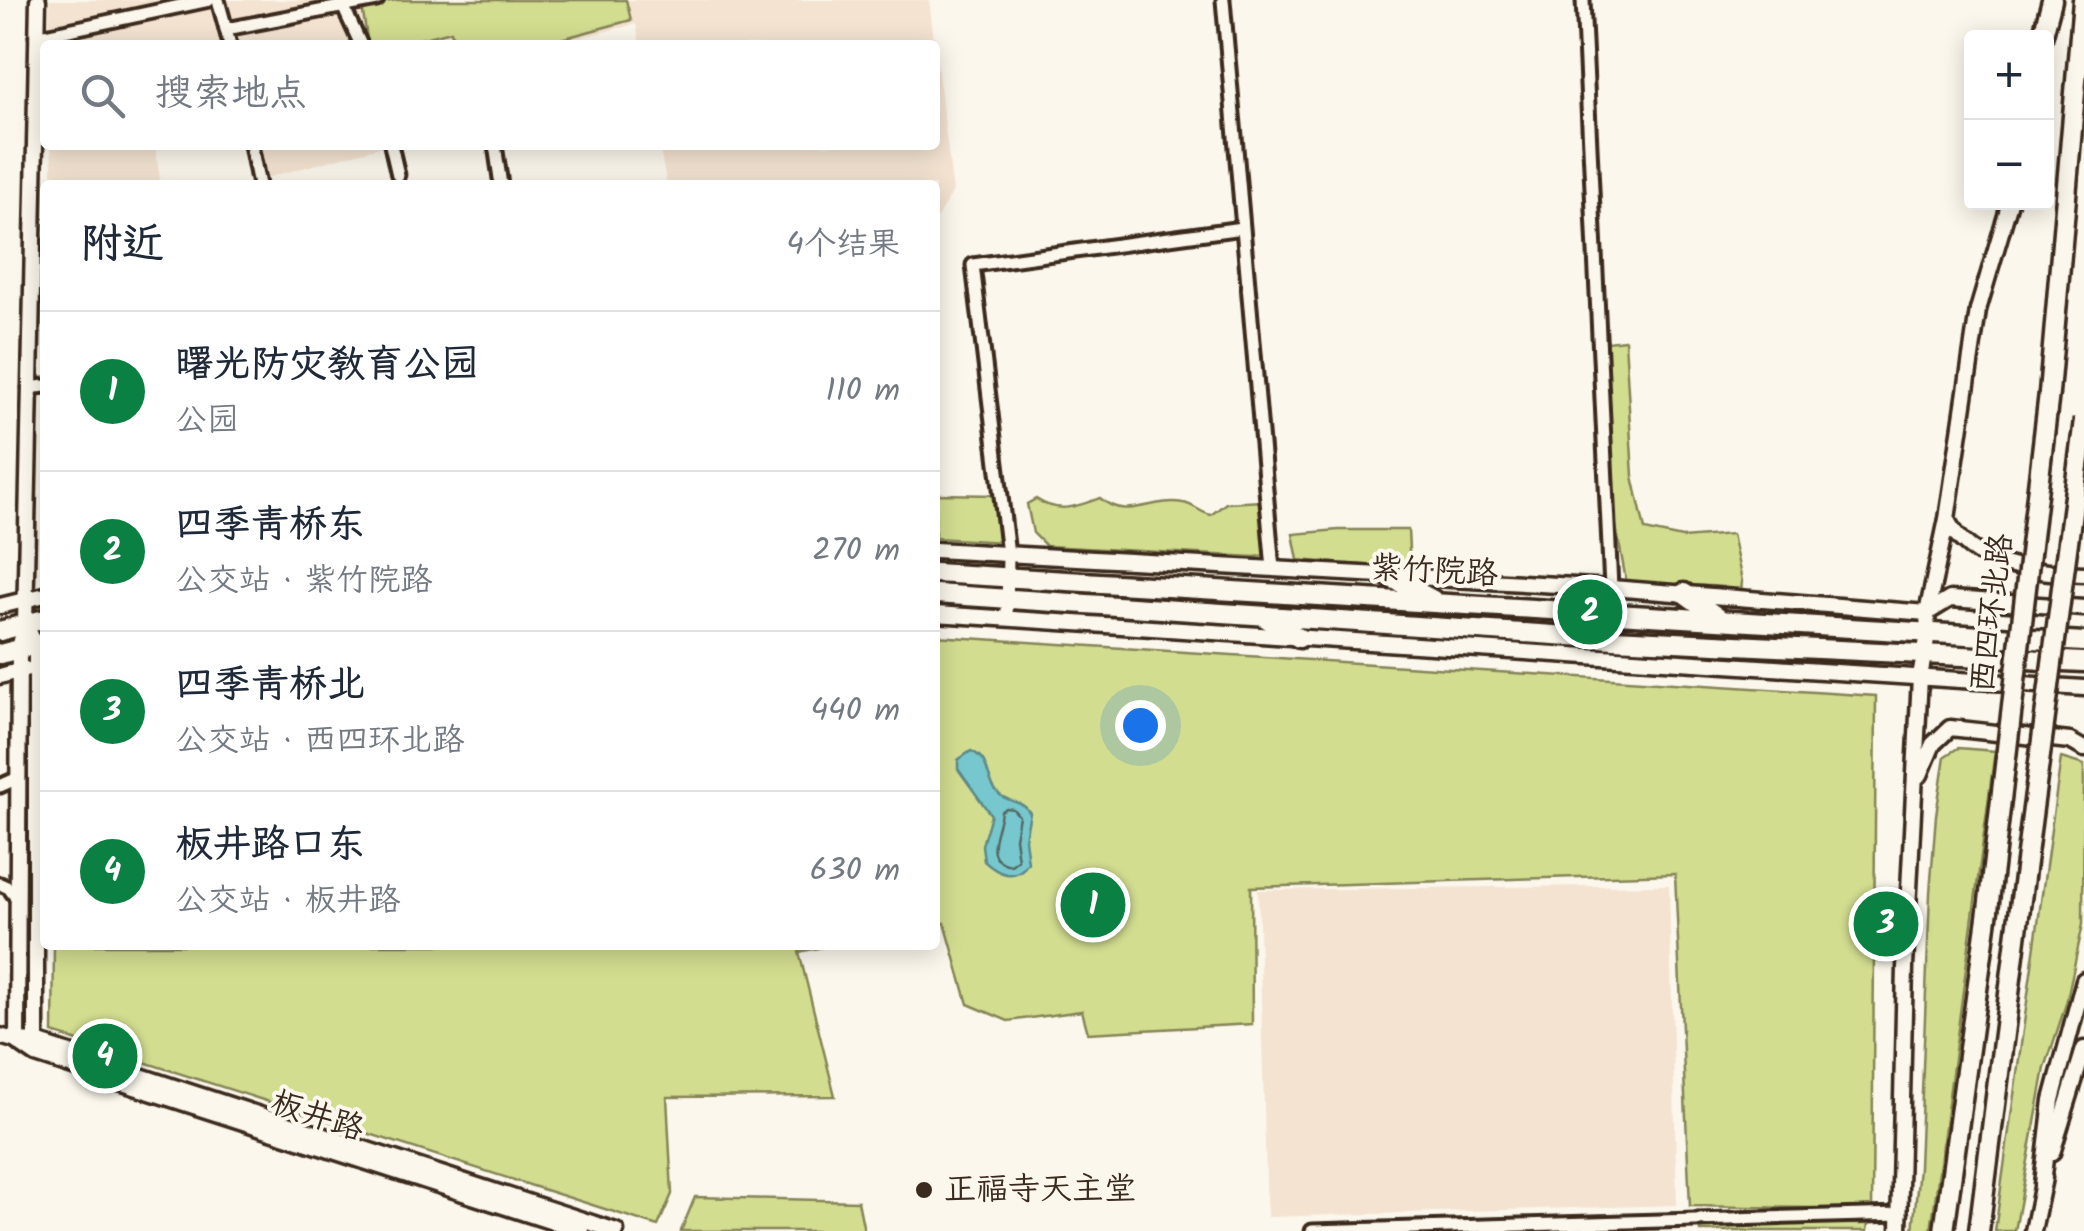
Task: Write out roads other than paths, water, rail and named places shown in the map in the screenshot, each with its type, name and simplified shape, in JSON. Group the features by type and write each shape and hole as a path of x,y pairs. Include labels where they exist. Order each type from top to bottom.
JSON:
{"main road":[{"path":"2043,30 2052,0"},
{"name":"西四环北路","path":"1944,1231 1988,910 2049,392 2083,0"},
{"name":"西四环北路","path":"1979,1231 2084,420"},
{"name":"紫竹院路","path":"940,573 2084,642"},
{"path":"1388,576 1438,603"},
{"path":"1684,593 1720,619"},
{"name":"紫竹院路","path":"940,594 1614,639 2084,662"},
{"path":"1259,614 1300,638"},
{"path":"0,631 40,621"},
{"path":"0,654 34,645"}],"street":[{"path":"17,1041 19,671 34,645 25,624 24,599 38,0"},
{"path":"36,37 209,0"},
{"path":"218,0 229,40"},
{"path":"226,29 342,3 377,0"},
{"path":"1224,0 1273,569"},
{"path":"1583,0 1610,588"},
{"path":"2041,0 2041,30"},
{"path":"342,3 359,40"},
{"path":"251,150 258,180"},
{"path":"391,150 398,175"},
{"path":"496,150 499,180"},
{"name":"西四环北路","path":"1899,1231 1905,967 1922,654 1978,310 2008,210"},
{"path":"1007,619 1008,554 973,265 1242,228"},
{"path":"29,388 40,387"},
{"path":"1947,519 1970,549 2000,563 2084,574"},
{"name":"紫竹院路","path":"940,550 1610,588 1927,613 1950,599 2084,608"},
{"path":"0,606 40,595"},
{"path":"940,614 2084,688"},
{"path":"0,676 40,665"},
{"path":"1916,784 1933,744 1950,728 2070,741 2084,749"},
{"path":"0,1036 36,1048 40,742"},
{"path":"0,786 18,778"},
{"path":"0,884 18,898"},
{"path":"2033,1231 2052,1100 2084,980"},
{"path":"0,1046 17,1041"},
{"name":"板井路","path":"36,1048 581,1231"},
{"path":"2042,1184 2084,1050"},
{"path":"1312,1231 1696,1225 1901,1214"},
{"path":"545,1219 616,1231"}],"water":[{"path":"971,751 982,759 997,792 1030,813 1025,839 1028,863 1018,873 1001,872 984,861 982,845 991,815 958,769 958,760"}],"place":[{"name":"四季青桥东","path":"1590,612"},
{"name":"曙光防灾教育公园","path":"1093,905"},
{"name":"四季青桥北","path":"1886,924"},
{"name":"板井路口东","path":"105,1056"},
{"name":"正福寺天主堂","path":"924,1190"}]}
